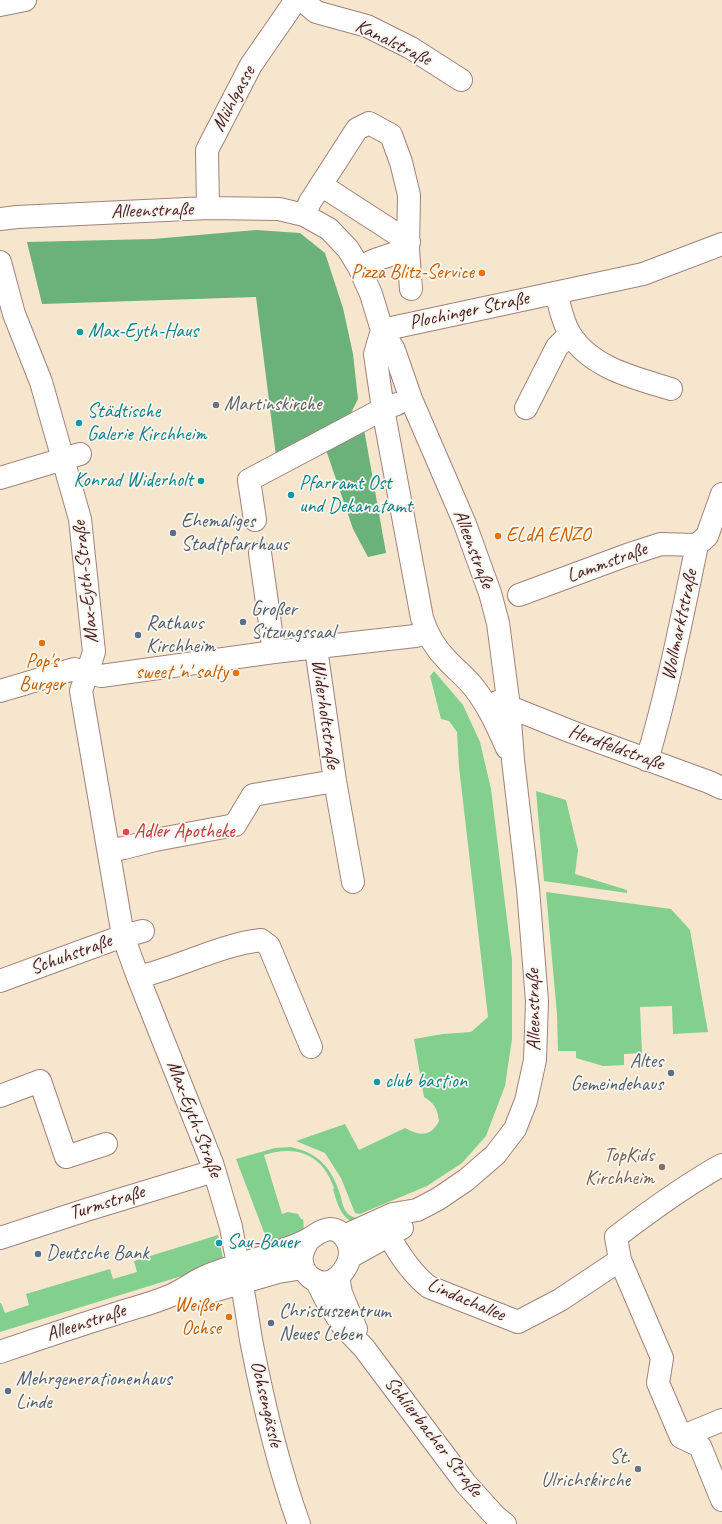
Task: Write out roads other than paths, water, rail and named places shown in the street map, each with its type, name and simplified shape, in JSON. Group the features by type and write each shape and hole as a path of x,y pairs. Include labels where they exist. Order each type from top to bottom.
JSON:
{"street":[{"path":"0,5 25,0"},
{"name":"Mühlgasse","path":"208,208 206,150 251,65 296,0"},
{"name":"Kanalstraße","path":"302,0 316,12 367,26 411,48 461,80"},
{"path":"304,215 321,185 357,129 369,123 391,135 401,162 409,195 408,245 411,289"},
{"path":"321,185 408,245"},
{"name":"Alleenstraße","path":"0,219 208,208 279,209 304,215 329,229 348,249 360,267 371,294 382,330 394,350 411,399 465,524 490,593 498,623 509,707 513,760 528,889 537,1001 535,1060 526,1101 515,1129 496,1155 466,1180 438,1199 417,1210 392,1214 347,1247"},
{"name":"Plochinger Straße","path":"382,330 643,274 722,244"},
{"path":"360,267 408,245"},
{"name":"Max-Eyth-Straße","path":"0,262 14,314 72,457 94,652 81,691 109,850 133,934 138,977 214,1171 231,1227 240,1274"},
{"name":"Plochinger Straße","path":"556,293 562,316 570,334 581,348 604,364 628,376 671,389"},
{"name":"Alleenstraße","path":"382,330 375,354 422,618 427,633 446,659 474,688 496,724 513,760"},
{"path":"526,408 556,347 570,334"},
{"path":"254,520 250,480 384,408 411,399"},
{"path":"0,478 72,457"},
{"name":"Wollmarktstraße","path":"647,760 678,639 697,545 707,536 722,494"},
{"name":"Lammstraße","path":"519,595 661,544 697,545"},
{"path":"260,553 274,652"},
{"path":"0,691 74,669 102,676 274,652 415,636 427,633"},
{"name":"Widerholtstraße","path":"316,648 335,781 353,882"},
{"name":"Alleenstraße","path":"474,688 509,707"},
{"name":"Herdfeldstraße","path":"509,707 722,788"},
{"name":"Widerholtstraße","path":"109,850 235,825 253,795 335,781"},
{"name":"Schuhstraße","path":"1,976 133,934"},
{"path":"138,977 157,973 244,942 261,940 269,946 311,1047"},
{"path":"0,1096 40,1081 66,1157 106,1144"},
{"path":"722,1165 697,1179 659,1204 616,1237 620,1260 662,1358 658,1383 681,1437 700,1446 722,1500"},
{"name":"Turmstraße","path":"0,1238 214,1171"},
{"name":"Alleenstraße","path":"347,1247 389,1236 400,1229 417,1210"},
{"name":"Alleenstraße","path":"0,1352 172,1295 206,1293 309,1239 318,1232 332,1229 338,1231 347,1247"},
{"name":"Lindachallee","path":"389,1236 394,1246 419,1279 429,1287 518,1322 560,1300 620,1260"},
{"path":"309,1239 304,1247 302,1255 319,1276 344,1271 347,1247"},
{"name":"Alleenstraße","path":"240,1274 278,1272 319,1276"},
{"name":"Ochsengässle","path":"240,1274 252,1344 267,1415 286,1488 300,1524"},
{"name":"Schlierbacher Straße","path":"319,1276 325,1298 343,1326 364,1348 466,1484 495,1516 505,1524"},
{"path":"681,1437 722,1420"}],"place":[{"name":"Pizza Blitz-Service","path":"482,273"},
{"name":"Max-Eyth-Haus","path":"80,332"},
{"name":"Martinskirche","path":"216,405"},
{"name":"Städtische Galerie Kirchheim","path":"79,423"},
{"name":"Konrad Widerholt","path":"201,481"},
{"name":"Pfarramt Ost und Dekanatamt","path":"291,495"},
{"name":"Ehemaliges Stadtpfarrhaus","path":"173,533"},
{"name":"ELdA ENZO","path":"498,536"},
{"name":"Großer Sitzungssaal","path":"243,622"},
{"name":"Rathaus Kirchheim","path":"138,635"},
{"name":"Pop's Burger","path":"42,643"},
{"name":"sweet 'n' salty","path":"236,673"},
{"name":"Adler Apotheke","path":"126,832"},
{"name":"Altes Gemeindehaus","path":"671,1073"},
{"name":"club bastion","path":"377,1082"},
{"name":"TopKids Kirchheim","path":"662,1167"},
{"name":"Sau-Bauer","path":"219,1243"},
{"name":"Deutsche Bank","path":"38,1254"},
{"name":"Weißer Ochse","path":"229,1317"},
{"name":"Christuszentrum Neues Leben","path":"271,1323"},
{"name":"Mehrgenerationenhaus Linde","path":"8,1391"},
{"name":"St. Ulrichskirche","path":"638,1469"}]}
